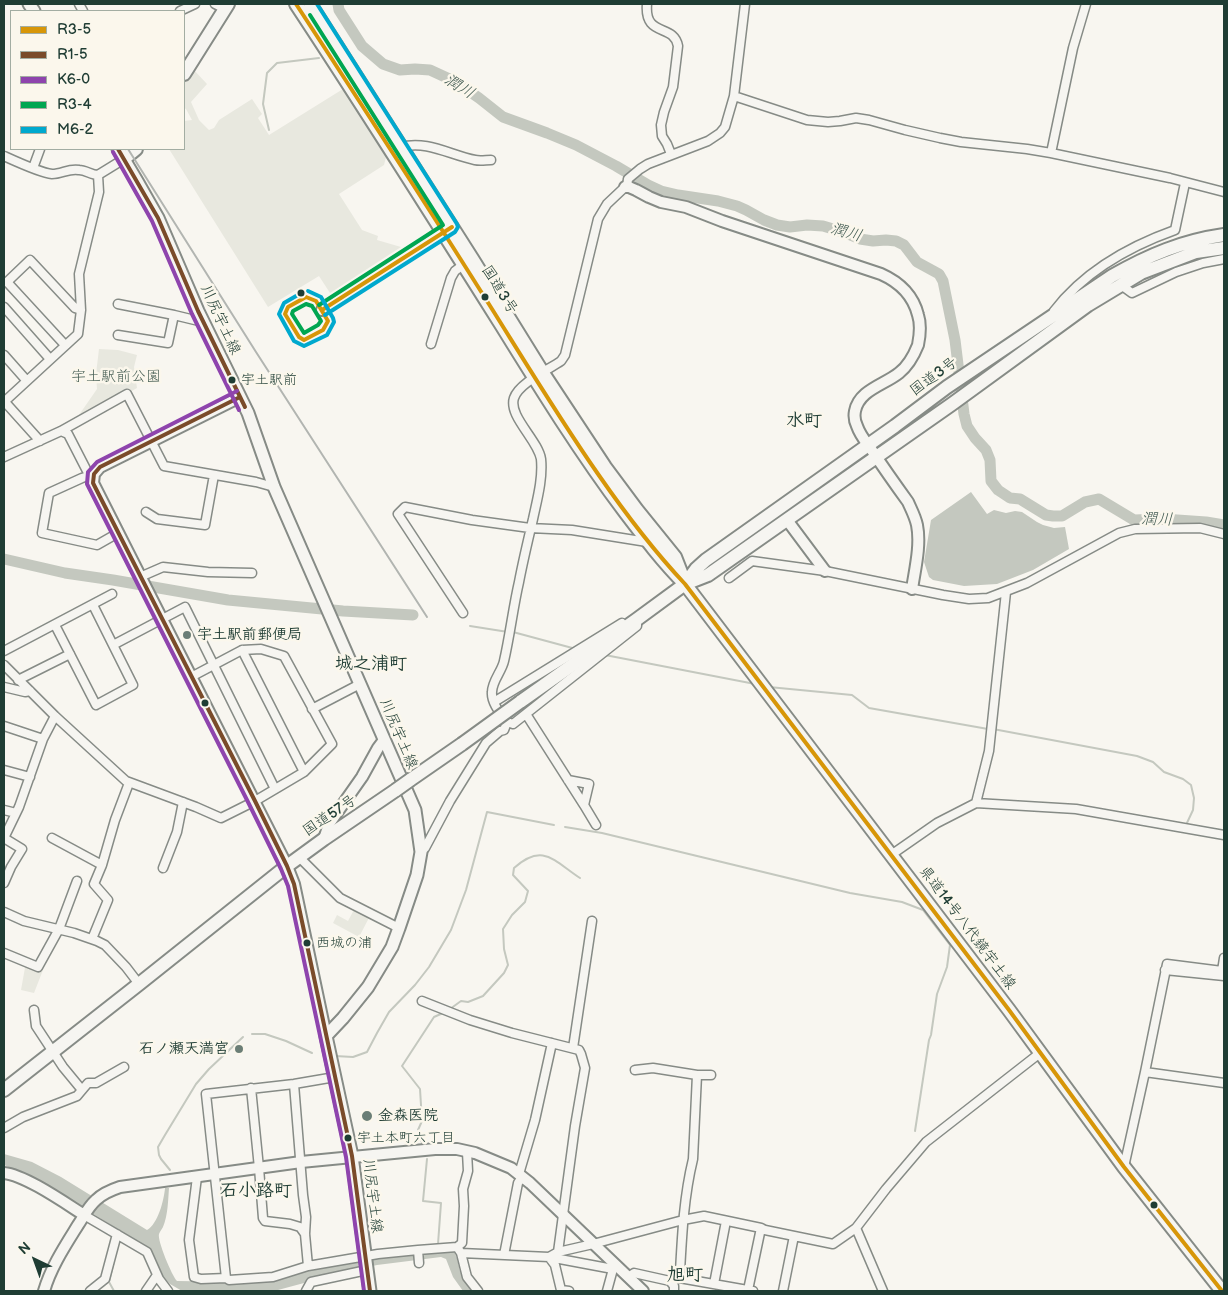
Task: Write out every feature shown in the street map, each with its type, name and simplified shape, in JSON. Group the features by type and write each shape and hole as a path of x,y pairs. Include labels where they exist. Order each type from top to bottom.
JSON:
{"main road":[{"name":"国道3号","path":"296,4 447,229 539,376 564,425 648,542 686,584"},
{"name":"国道3号","path":"310,4 401,147 447,229 463,265 539,376 605,467 675,557 686,584"},
{"path":"185,72 222,5"},
{"path":"121,154 133,150"},
{"name":"川尻宇土線","path":"121,154 158,218 203,322 248,412 274,487 414,810 421,852 417,875 392,947 368,986 326,1036 352,1156 370,1291"},
{"name":"国道3号","path":"686,584 696,568 706,560 972,370 1112,276 1136,262 1174,246 1224,235"},
{"path":"686,584 708,576 952,404 1088,305 1141,273 1196,252 1224,248"},
{"name":"国道57号","path":"4,1090 299,857 462,744 523,708 636,620 686,584"},
{"name":"県道14号八代鏡宇土線","path":"686,584 1009,1010 1124,1167 1222,1291"}],"street":[{"path":"182,10 195,4"},
{"path":"647,4 648,20 655,27 674,36 678,46 673,87 664,112 662,125 662,136 671,154"},
{"path":"494,702 624,622 636,620 637,626 603,654 523,708 513,724 507,722 496,708 494,702 492,692 496,678 504,664 540,478 541,459 538,448 519,421 513,406 514,399 517,392 526,384 561,361 565,355 598,219 607,204 640,169 671,154 708,141 725,127 734,96 745,4"},
{"path":"1051,153 1072,48 1086,4"},
{"path":"734,96 807,120 828,122 856,118 869,120 940,138 1051,153 1170,178 1224,192"},
{"path":"401,147 412,145 429,146 476,160 491,160"},
{"path":"33,168 40,150"},
{"path":"4,156 50,174 62,173 72,169 98,175 121,154"},
{"path":"40,441 4,402 78,334 81,310 79,274 99,192 98,175"},
{"path":"1047,320 1062,301 1102,267 1141,243 1175,230 1185,183"},
{"path":"627,184 661,202 686,207 722,221 881,274 899,284 913,302 920,325 919,341 914,354 906,366 892,378 860,398 855,412 856,426 908,502 914,514 917,524 918,548 912,589"},
{"path":"322,310 447,229"},
{"path":"1121,285 1132,293 1176,272 1203,263 1224,259"},
{"path":"65,346 7,282 30,260 75,308 81,310"},
{"path":"431,344 451,278 455,271 463,265"},
{"path":"118,304 203,322"},
{"path":"4,307 50,359"},
{"path":"118,334 168,343 174,315"},
{"path":"4,355 27,381"},
{"path":"4,457 61,431 127,394 164,466 256,482 274,487"},
{"path":"118,533 97,545 42,533 50,493 94,474 100,467 240,397"},
{"path":"61,431 68,434 87,471 94,474"},
{"path":"94,474 93,483 287,866 294,884 326,1036"},
{"path":"146,512 157,519 205,525 214,475"},
{"path":"462,613 398,514 405,507 472,520 530,528 572,530 648,542"},
{"path":"787,520 825,571"},
{"path":"729,578 752,560 825,571 969,599 988,598 1027,583 1119,533 1136,529 1200,528 1224,534"},
{"path":"140,577 163,567 208,572 252,573"},
{"path":"976,803 989,751 1006,592"},
{"path":"4,651 112,594"},
{"path":"54,625 96,704 133,684 93,605"},
{"path":"113,645 185,608 275,789"},
{"path":"5,670 126,781 221,818 255,801 304,772 332,744 284,656 261,649 242,650 191,677"},
{"path":"242,650 304,772"},
{"path":"18,680 70,654"},
{"path":"312,709 360,684"},
{"path":"4,687 25,692 30,691"},
{"path":"523,708 596,825"},
{"path":"4,883 11,866 22,849 4,838 16,813 43,739 55,716"},
{"path":"421,852 426,848 450,801 486,743 500,731 504,730 507,722"},
{"path":"4,726 43,739"},
{"path":"324,839 329,824 362,777 384,740"},
{"path":"4,770 30,777"},
{"path":"568,780 589,784 584,805"},
{"path":"92,939 108,900 94,884 129,782"},
{"path":"163,868 177,832 182,802"},
{"path":"892,855 937,823 976,803 1076,809 1224,835"},
{"path":"4,810 16,813"},
{"path":"52,838 102,865"},
{"path":"299,857 340,898 399,928"},
{"path":"4,953 38,967 59,929 77,880"},
{"path":"4,912 24,921 59,929 105,945 139,984"},
{"path":"573,1048 592,921"},
{"path":"1124,1167 1167,964 1223,975 1224,958"},
{"path":"422,1000 470,1020 512,1033 573,1048 579,1050 582,1054 585,1068 558,1252"},
{"path":"34,1010 36,1026 52,1052 82,1090"},
{"path":"504,1255 518,1184 535,1120 552,1043"},
{"path":"549,1258 558,1252 704,1216 833,1244 856,1228 926,1142 1040,1053"},
{"path":"4,1128 23,1117 77,1096 88,1083 96,1083 124,1067"},
{"path":"635,1070 653,1068 711,1075"},
{"path":"1145,1072 1224,1083"},
{"path":"672,1279 680,1272 684,1220 693,1159 697,1074"},
{"path":"226,1278 206,1094 294,1084 335,1077"},
{"path":"294,1084 306,1217 305,1234 308,1266"},
{"path":"251,1088 263,1218 265,1221 300,1227 305,1234"},
{"path":"44,1291 58,1256 87,1211 107,1191 120,1187 301,1162 435,1149 457,1149 475,1153 511,1168 563,1214 614,1268 628,1277 643,1291"},
{"path":"467,1152 468,1171 463,1190 462,1244 459,1250 467,1277 478,1291"},
{"path":"4,1173 32,1184 87,1211 117,1234 147,1252 157,1275 168,1291"},
{"path":"197,1177 189,1240 194,1277 201,1279 226,1278 229,1280 273,1277 308,1266 366,1263"},
{"path":"714,1284 726,1221"},
{"path":"628,1277 634,1273 751,1291 761,1228"},
{"path":"856,1228 883,1291"},
{"path":"90,1291 105,1279 117,1234"},
{"path":"783,1291 794,1236"},
{"path":"418,1250 419,1263"},
{"path":"306,1291 311,1282 366,1263 418,1250 459,1250 549,1258 614,1268"},
{"path":"549,1258 555,1265 561,1290 569,1291"},
{"path":"607,1291 614,1268"},
{"path":"146,1291 157,1275"},
{"path":"672,1279 674,1291"}],"shaded area":[{"path":"193,69 207,84 191,102 199,120 209,130 214,128 219,120 252,99 262,114 258,118 269,135 343,89 386,157 384,165 339,194 362,230 378,236 377,240 401,247 330,293 319,276 268,307 170,150 185,150 185,121 192,120 185,108 185,81"},
{"name":"宇土駅前公園","path":"99,349 118,350 137,355 134,367 137,388 72,425 97,389 96,374"},
{"path":"971,492 987,514 994,510 1006,513 1022,512 1043,525 1054,528 1065,527 1069,549 1033,570 997,584 964,586 933,580 929,577 924,562 931,520"},
{"path":"356,906 371,914 359,937 333,923 337,915 348,921"},
{"path":"26,962 43,970 34,993 21,990"},
{"path":"4,1154 32,1162 61,1177 147,1230 157,1217 162,1205 165,1188 169,1188 166,1218 159,1238 165,1258 177,1281 243,1282 279,1278 311,1270 315,1267 442,1249 454,1251 460,1271 475,1291 463,1291 453,1277 446,1259 441,1257 377,1265 313,1279 278,1290 182,1291 164,1278 150,1249 35,1178 4,1165"}],"waterway":[{"name":"潤川","path":"338,4 339,10 362,46 383,64 400,70 430,70 456,82 503,117 576,145 661,191 737,206 777,225 790,227 823,226 860,239 896,241 904,245 917,262 939,274 943,281 955,340 967,426 986,450 990,460 991,481 998,490 1010,498 1020,499 1046,515 1053,516 1062,516 1085,502 1099,499 1134,520 1163,519 1224,525"},
{"path":"269,130 263,104 267,73 277,63 319,58"},
{"path":"4,559 65,573 228,600 343,611 413,615"},
{"path":"470,626 508,632"},
{"path":"513,632 576,649"},
{"path":"605,655 755,684"},
{"path":"769,687 852,695 869,708 988,729"},
{"path":"993,729 1137,756 1153,762 1164,772 1183,779 1191,785 1194,798 1193,810 1186,825"},
{"path":"335,1056 353,1057 367,1052 389,1012 429,967 451,930 466,890 487,812 554,825"},
{"path":"565,827 602,833 850,893 902,902 923,910 950,945 947,967 937,994 915,1131"},
{"path":"450,1009 461,1001 468,1002 483,996 504,973 508,965 504,949 503,929 512,915 525,902 528,891 513,875 514,868 524,860 541,855 555,861 580,878"},
{"path":"422,1143 418,1130 422,1121 420,1089 402,1066 434,1017 443,1013"},
{"path":"252,1034 265,1034 312,1053"},
{"path":"170,1170 161,1159 158,1147 196,1084 243,1037"},
{"path":"427,1159 423,1201 441,1203 438,1244"},
{"path":"114,1261 109,1282 114,1291"}],"railway":[{"path":"129,150 427,617"}],"transit line":[{"name":"R3-5","path":"296,4 557,413 618,503 685,584 1009,1010 1124,1167 1222,1291"},
{"name":"M6-2","path":"317,4 458,227 455,232 325,315"},
{"name":"R3-4","path":"310,15 443,225 319,305"},
{"name":"R1-5","path":"119,150 158,218 198,311 245,407"},
{"name":"K6-0","path":"113,152 152,221 192,314 239,410"},
{"name":"R3-5","path":"322,310 452,227"},
{"name":"M6-2","path":"303,292 284,303 279,314 294,341 304,346 327,335 334,322 321,297 308,291"},
{"name":"R3-5","path":"306,297 316,301 328,321 323,330 304,340 299,337 285,314 288,307 306,297"},
{"name":"R3-4","path":"306,304 312,306 321,321 318,325 304,333 292,314 293,311 306,304"},
{"name":"K6-0","path":"237,391 97,462 88,472 87,484 249,804 288,886 346,1157 364,1291"},
{"name":"R1-5","path":"240,397 100,467 94,474 93,483 255,801 294,884 352,1156 370,1291"}],"place":[{"name":"宇土駅前","path":"232,380"},
{"name":"宇土駅前郵便局","path":"187,635"},
{"name":"西城の浦","path":"307,943"},
{"name":"石ノ瀬天満宮","path":"239,1049"},
{"name":"金森医院","path":"367,1116"},
{"name":"宇土本町六丁目","path":"348,1138"}],"district":[{"name":"水町","path":"804,421"},
{"name":"城之浦町","path":"371,664"},
{"name":"石小路町","path":"256,1191"},
{"name":"旭町","path":"685,1275"}]}
